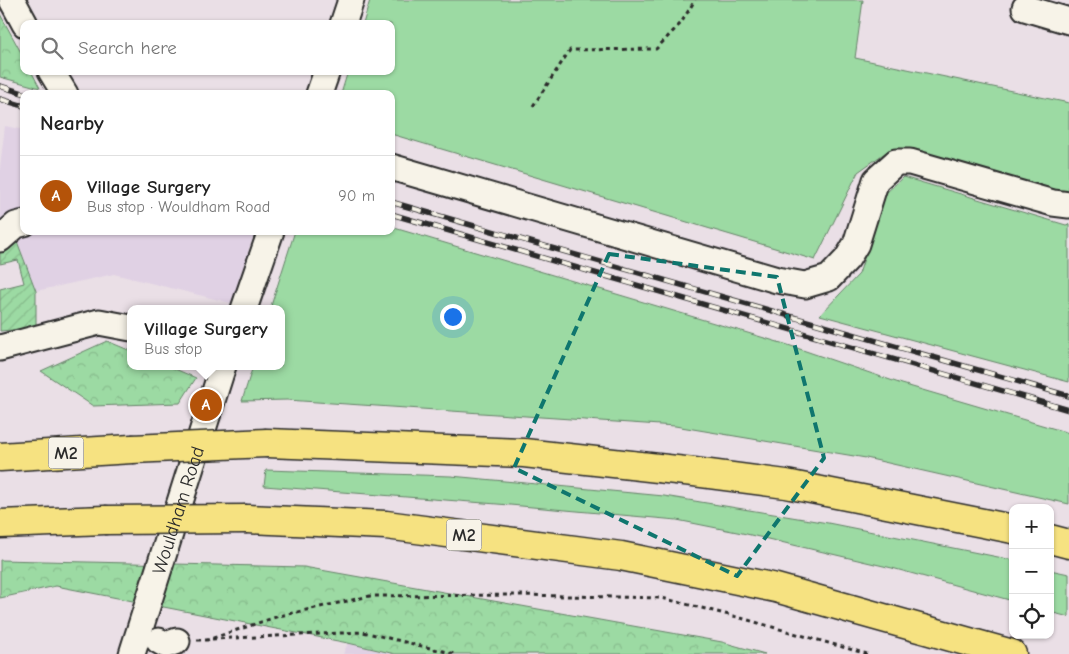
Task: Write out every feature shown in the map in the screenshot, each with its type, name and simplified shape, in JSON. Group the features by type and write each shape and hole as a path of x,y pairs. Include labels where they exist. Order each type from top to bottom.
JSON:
{"highway":[{"name":"M2","path":"0,457 267,443 524,453 786,484 1009,529"},
{"name":"M2","path":"0,524 105,520 248,519 386,525 621,556 679,567 776,588 1012,654"},
{"path":"1054,540 1069,544"}],"street":[{"path":"12,0 23,20"},
{"path":"344,20 351,0"},
{"path":"1025,8 1069,21"},
{"path":"54,75 63,90"},
{"path":"320,90 326,75"},
{"path":"395,168 777,280 805,285 829,278 847,259 856,244 876,180 896,162 910,162 1053,203 1069,205"},
{"path":"0,238 20,224"},
{"path":"245,305 270,235"},
{"path":"0,348 99,322 127,327"},
{"name":"Wouldham Road","path":"132,654 222,370"}],"path":[{"path":"533,106 570,50 656,49 681,23 696,0"},
{"path":"207,640 279,616 370,596 520,595 662,598 741,618 867,654"},
{"path":"168,641 363,632 455,654"}],"highlighted area":[{"path":"609,254 777,277 824,458 737,576 514,468"}],"shaded area":[{"path":"5,126 20,129 20,235 254,235 231,303 114,274 36,291 10,223 0,225 0,167"},
{"path":"348,643 393,654 343,654"}],"green space":[{"path":"370,0 863,0 855,58 1069,103 1069,193 889,150 858,172 815,260 395,135 395,90 342,90 347,75 395,75 395,20 364,20"},
{"path":"0,14 20,51 20,75 33,75 40,88 0,77"},
{"path":"903,177 1066,225 1069,224 1069,382 820,315 859,274 885,194"},
{"path":"10,223 36,291 36,328 0,331 0,289 24,283 18,260 0,264 0,225"},
{"path":"395,228 788,345 902,384 1069,433 1069,504 866,458 675,426 287,400 242,401 252,370 285,370 285,305 271,305 294,235 395,235"},
{"path":"107,341 127,349 127,370 177,370 196,378 180,403 93,406 41,371"},
{"path":"266,470 451,476 664,496 828,523 1009,559 1009,600 892,568 677,520 264,486"},
{"path":"0,560 304,567 722,642 765,654 395,654 348,643 56,586 0,598"},
{"path":"1054,571 1069,574 1069,617 1054,613"}],"railway":[{"path":"0,86 20,92"},
{"path":"0,99 20,105"},
{"path":"395,203 1069,396"},
{"path":"395,215 1069,410"}],"place":[{"name":"Village Surgery","path":"206,405"}]}
